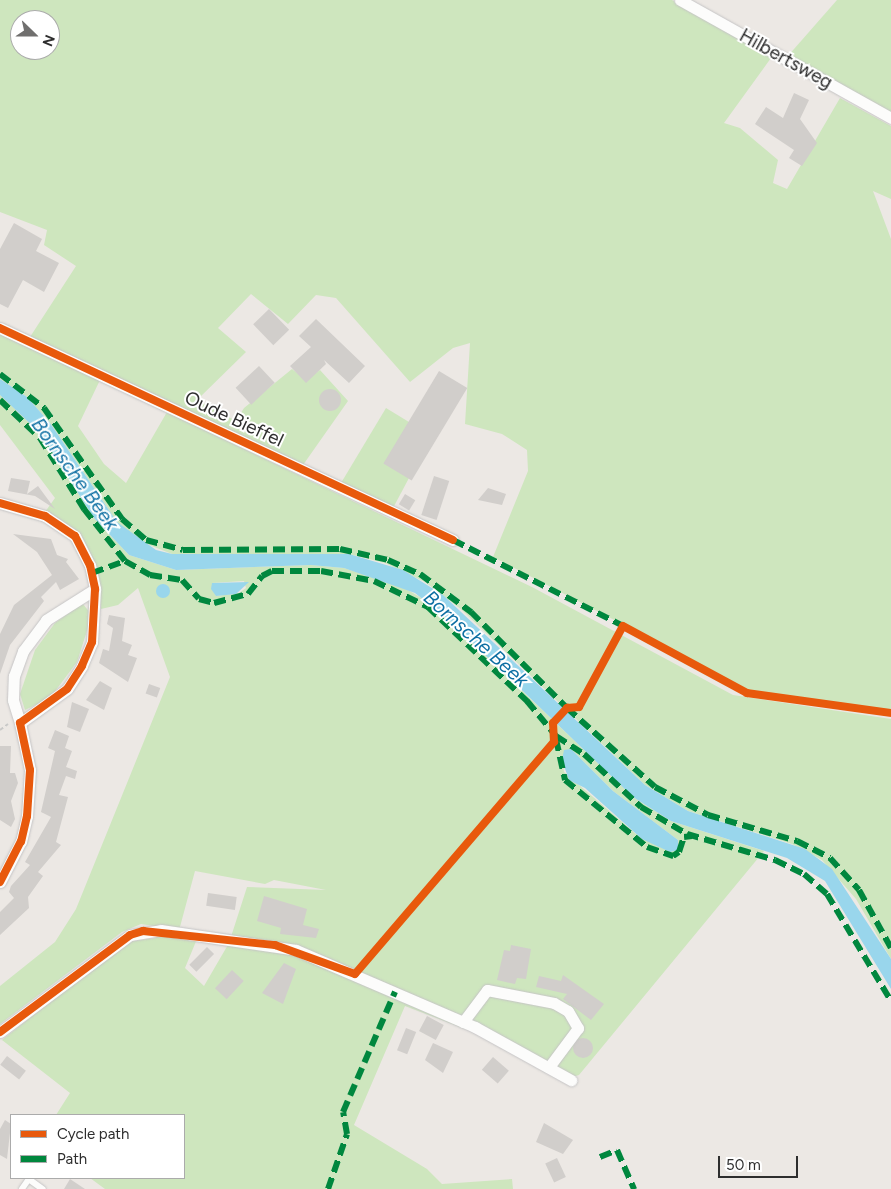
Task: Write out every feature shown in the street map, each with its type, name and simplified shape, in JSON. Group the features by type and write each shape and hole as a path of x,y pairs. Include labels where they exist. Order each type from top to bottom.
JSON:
{"street":[{"name":"Hilbertsweg","path":"680,0 891,118"},
{"name":"Oude Bieffel","path":"0,328 453,540"},
{"path":"0,504 45,516 75,536 90,565 95,588 92,642 82,666 67,689 20,723"},
{"path":"0,882 20,842 27,816 30,770 13,700 14,676 24,651 46,620 95,588"},
{"path":"0,1032 130,935 161,930 296,950 463,1022 571,1080"},
{"path":"463,1022 487,990 554,1002 568,1011 578,1028 549,1067"}],"lane":[{"path":"22,1189 29,1179 44,1189"}],"green space":[{"path":"0,0 672,0 771,58 724,123 740,128 778,160 773,183 787,189 840,98 891,126 891,199 873,191 891,239 891,710 751,691 493,557 528,471 527,450 502,434 465,424 470,343 453,348 410,382 336,298 316,295 288,324 251,294 218,328 246,352 197,400 236,421 244,408 292,369 306,380 320,370 348,401 303,465 30,337 76,266 44,245 47,230 0,212"},
{"path":"837,0 891,0 891,115 787,57"},
{"path":"0,333 100,380 78,426 104,464 126,483 167,412 532,587 733,695 891,719 891,959 856,899 822,860 792,844 688,811 645,785 462,610 425,582 385,563 349,554 172,554 137,540 117,522 50,423 27,397 0,379"},
{"path":"0,395 39,432 94,518 129,555 176,570 311,565 344,568 403,587 433,605 633,797 671,821 764,851 579,1075 565,1079 478,1034 405,1006 354,1125 427,1169 442,1184 512,1179 513,1189 105,1189 91,1179 185,1179 185,1114 57,1114 70,1093 2,1040 126,942 156,938 161,927 141,924 122,932 0,1024 0,986 55,942 76,909 170,677 138,588 118,605 101,609 97,568 89,553 45,512 55,498 0,425","holes":["244,581 246,588 239,593 216,596 212,583","571,749 613,791 678,840 670,852 636,834 564,772 562,760","195,871 265,884 274,880 326,890 247,887 229,943 204,986 185,968 197,939 177,938"]},
{"path":"386,408 427,433 417,463 393,508 341,483"},
{"path":"82,603 92,615 77,662 50,698 25,710 20,694 35,650 55,623"}],"water":[{"name":"Bornsche Beek","path":"0,379 27,397 50,423 117,522 156,550 172,554 349,554 403,570 443,595 645,785 688,811 805,849 832,869 891,959 891,989 825,881 787,858 671,821 633,797 450,621 415,593 344,568 311,565 176,570 129,555 94,518 39,432 0,395"},
{"path":"249,582 236,594 216,596 211,589 212,583"},
{"path":"160,584 166,584 170,591 166,598 160,598 156,594 156,588"},
{"path":"571,749 613,791 678,840 678,850 670,852 642,839 585,788 569,780 562,760 564,750"}],"building":[{"path":"794,93 809,100 800,119 817,143 802,166 789,158 794,150 755,124 766,107 783,118"},
{"path":"14,223 42,239 36,251 59,263 44,292 23,280 8,308 0,304 0,249"},
{"path":"269,309 289,330 273,345 253,324"},
{"path":"316,319 365,366 349,383 324,360 326,364 306,383 290,366 311,347 299,336"},
{"path":"259,366 275,383 251,405 236,388"},
{"path":"439,371 467,388 412,481 383,464"},
{"path":"330,389 338,392 341,400 338,408 330,411 322,408 319,400 322,392"},
{"path":"434,476 449,481 437,520 421,515"},
{"path":"11,478 30,481 27,494 38,486 55,509 35,496 8,491"},
{"path":"488,488 506,494 502,505 478,500"},
{"path":"405,494 415,500 409,510 399,504"},
{"path":"13,534 51,539 57,555 68,559 66,562 79,579 60,590 56,582 41,597 44,601 10,645 0,674 0,634 14,605 52,575 37,552"},
{"path":"109,615 125,618 122,641 132,645 128,655 137,658 128,682 99,663 103,649 109,651 113,628 107,624"},
{"path":"100,681 112,688 104,710 86,700"},
{"path":"149,684 160,688 157,698 146,693"},
{"path":"72,702 89,709 80,732 67,727"},
{"path":"55,730 69,736 65,748 72,751 66,767 77,771 75,779 66,776 59,795 68,797 56,842 61,845 38,872 43,876 28,897 29,908 0,935 0,912 14,898 9,892 11,886 30,865 25,862 51,817 41,812 55,751 48,748"},
{"path":"0,746 11,746 10,773 15,773 18,783 11,801 15,819 11,827 0,820"},
{"path":"208,893 237,897 235,910 206,906"},
{"path":"264,896 307,909 303,925 319,929 316,938 280,934 281,928 257,921"},
{"path":"511,945 531,949 526,979 517,978 515,984 497,980 504,950 510,951"},
{"path":"207,947 214,954 196,972 189,965"},
{"path":"284,963 296,969 283,1004 262,993"},
{"path":"232,970 244,981 227,999 215,988"},
{"path":"563,975 604,1004 591,1020 563,999 567,994 536,987 539,976 561,981"},
{"path":"427,1016 444,1025 436,1040 419,1031"},
{"path":"406,1028 416,1032 407,1054 397,1050"},
{"path":"583,1038 590,1041 593,1048 590,1055 583,1058 576,1055 573,1048 576,1041"},
{"path":"433,1043 453,1052 443,1073 425,1060"},
{"path":"7,1056 26,1071 19,1079 0,1065"},
{"path":"493,1057 509,1071 498,1084 482,1070"},
{"path":"5,1120 10,1123 7,1159 0,1155 0,1129"},
{"path":"544,1123 573,1140 563,1154 536,1142"},
{"path":"557,1158 566,1177 554,1183 545,1163"},
{"path":"70,1179 85,1189 64,1189"}],"marked path":[{"path":"0,374 44,408 122,519 146,540 183,550 340,549 388,560 420,574 471,612 567,708 655,787 708,815 797,841 830,858 859,890 891,948"},
{"path":"0,400 40,438 84,509 125,561 150,575 182,580 199,599 214,603 248,594 262,576 272,571 321,571 374,581 428,607 527,701 556,736 584,754 641,807 687,834 775,860 804,874 827,894 891,1001"},
{"path":"453,540 627,628"},
{"path":"92,573 125,561"},
{"path":"556,739 565,780 647,847 673,856 679,852 684,837 692,836"},
{"path":"328,1189 347,1134 343,1112 395,992"},
{"path":"600,1157 617,1150 634,1189"}],"cycle path":[{"path":"0,328 453,540"},
{"path":"0,503 45,516 75,536 90,565 95,589 92,642 82,666 67,689 20,723 30,770 27,816 21,841 0,882"},
{"path":"0,1032 130,935 143,931 275,945 355,974 554,742 553,723 567,708 579,707 623,626 747,693 891,713"}]}
